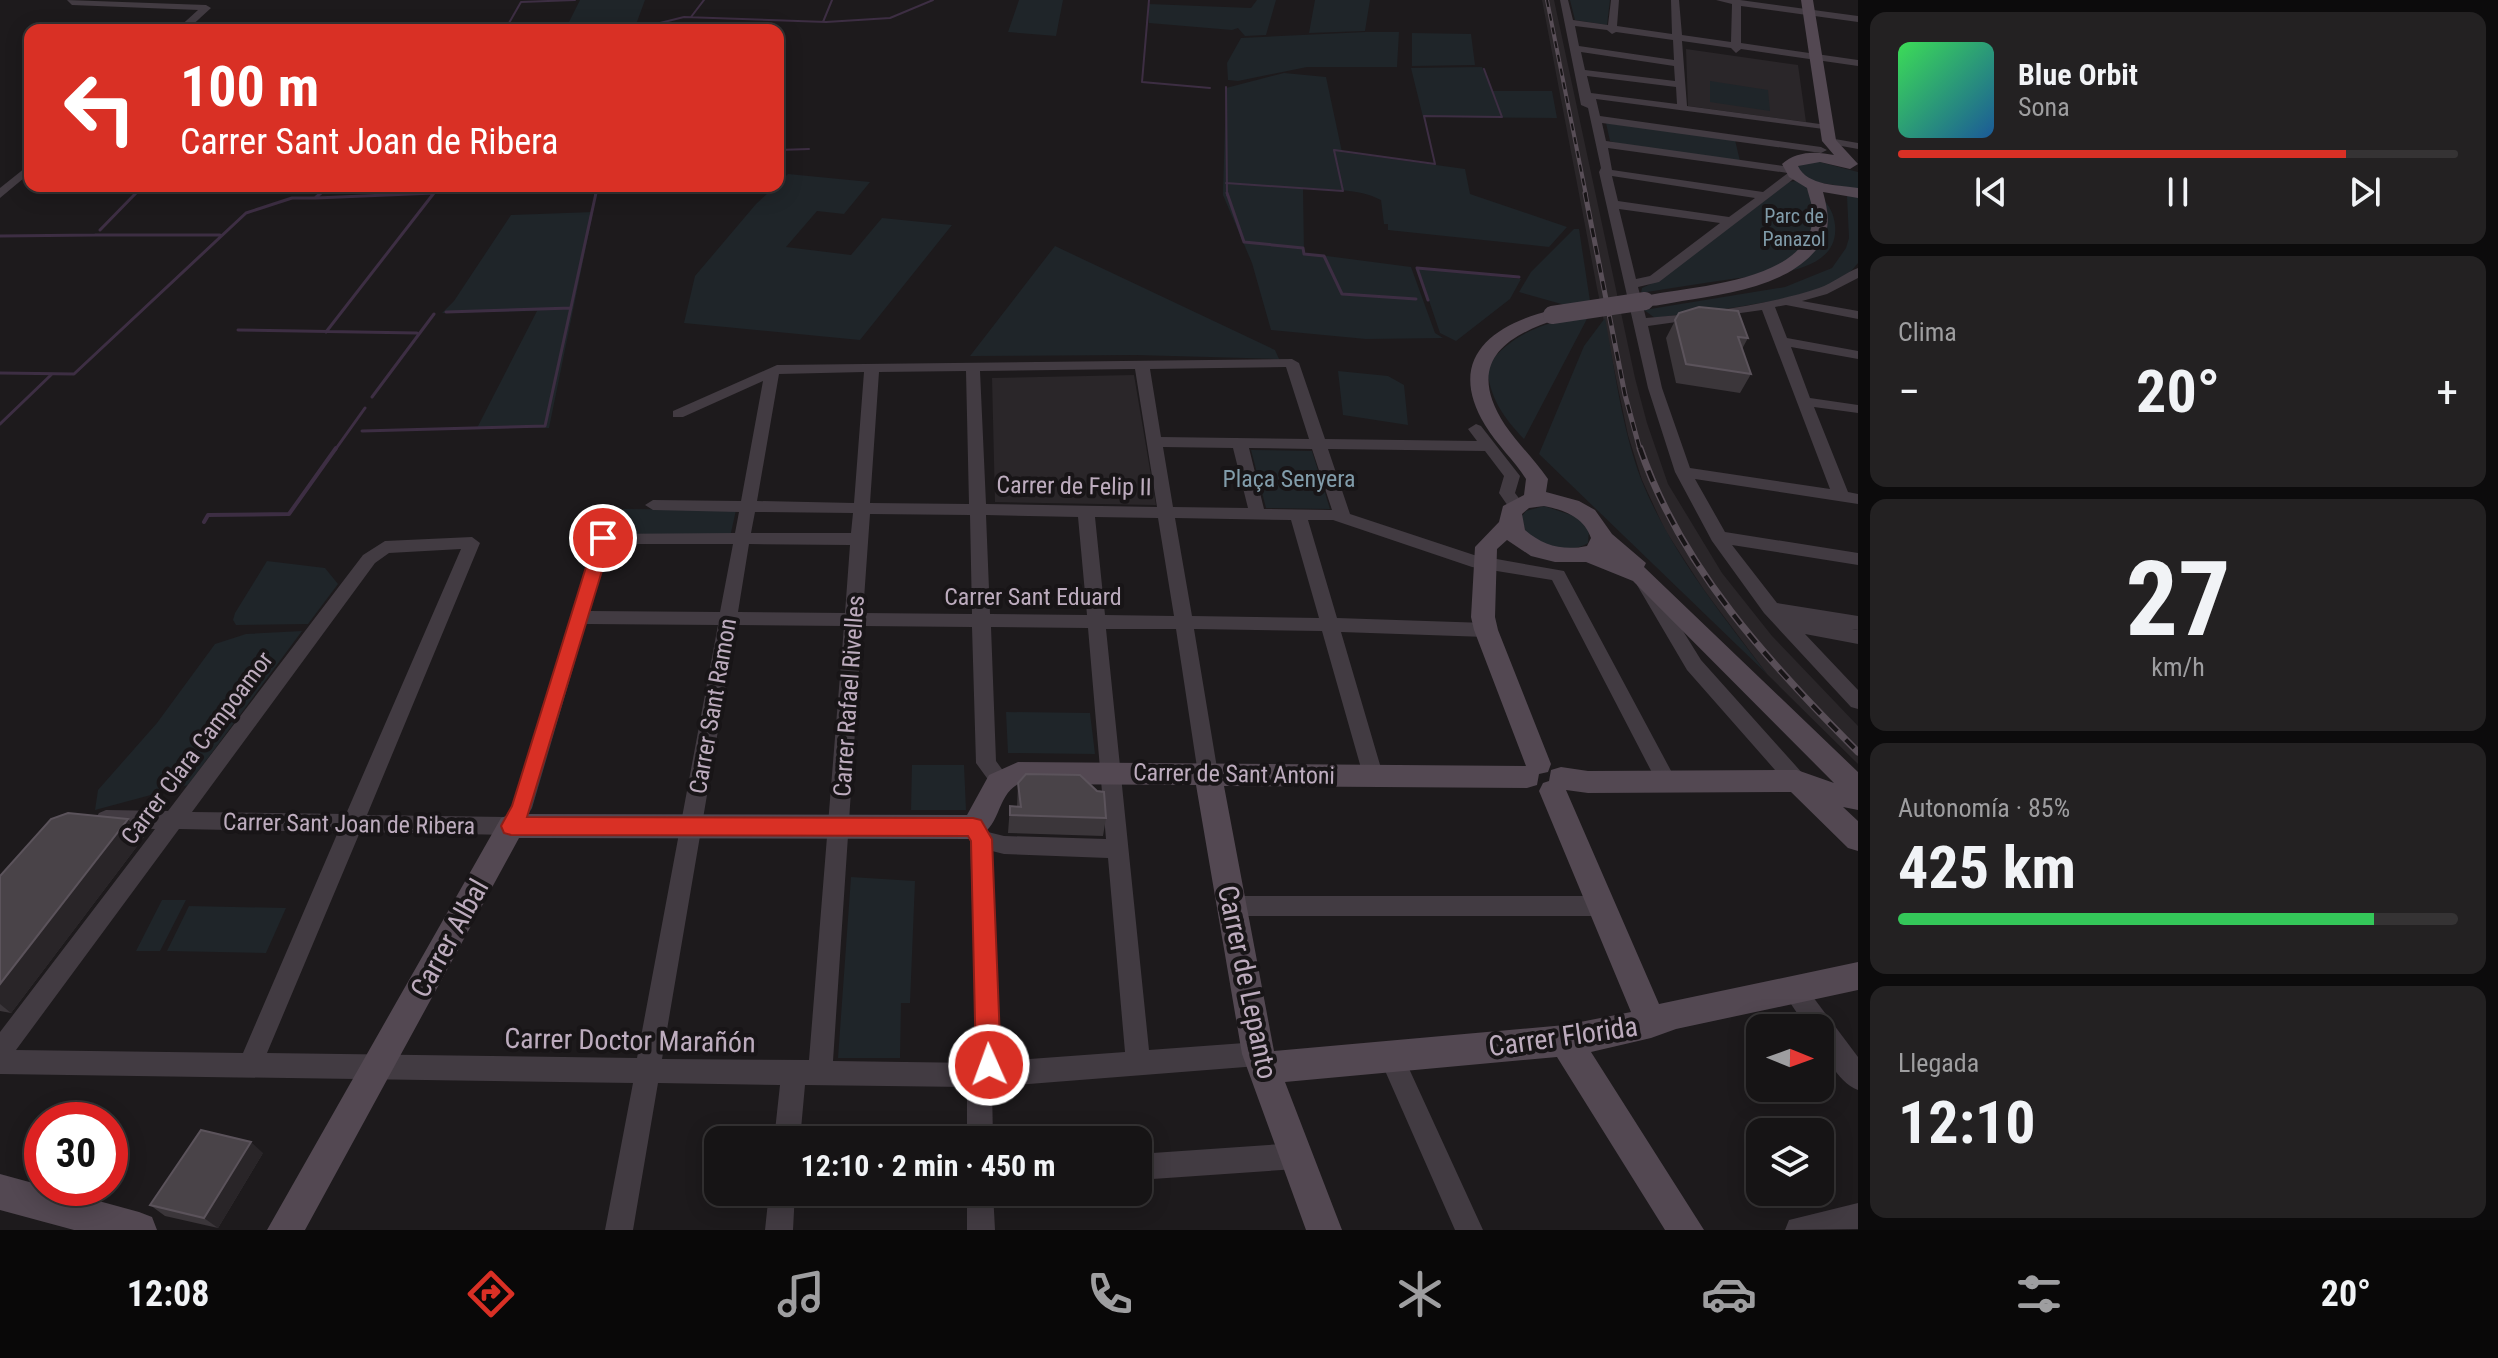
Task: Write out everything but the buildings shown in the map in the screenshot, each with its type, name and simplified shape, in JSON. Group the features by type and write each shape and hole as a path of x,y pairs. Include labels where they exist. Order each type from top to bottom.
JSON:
{"street":[{"path":"71,0 206,8 188,24"},
{"path":"1564,0 1586,95 1602,144 1605,172 1656,392 1683,472 1718,537 1770,608 1858,702"},
{"path":"1613,27 1615,0"},
{"path":"1675,0 1682,108"},
{"path":"1720,0 1808,6 1858,19"},
{"path":"1736,1 1736,45"},
{"path":"1808,6 1828,145 1855,163"},
{"path":"1570,26 1613,27 1677,38"},
{"path":"1570,26 1736,45 1858,65"},
{"path":"1575,48 1679,64"},
{"path":"1816,56 1858,57"},
{"path":"1580,72 1681,85"},
{"path":"1586,95 1682,108 1828,145 1855,163"},
{"path":"1586,95 1584,100 1600,168 1605,172 1762,195"},
{"path":"1596,119 1858,146"},
{"path":"1602,144 1792,172 1814,186 1836,210 1854,193"},
{"path":"1792,172 1790,164 1794,160 1828,145"},
{"path":"0,194 24,172"},
{"path":"1630,279 1650,280 1792,172"},
{"path":"1814,186 1854,193"},
{"path":"1612,204 1729,221"},
{"path":"1651,1023 1545,777 1486,630 1483,617 1486,547 1538,487 1535,476 1498,430 1478,380 1481,363 1491,345 1501,336 1552,315 1783,280 1819,265"},
{"path":"1639,323 1816,294 1857,276"},
{"path":"1774,303 1858,315"},
{"path":"1774,303 1782,341 1803,401 1850,498"},
{"path":"1782,341 1858,355"},
{"path":"678,414 772,370 1292,363 1342,516"},
{"path":"1142,365 1208,774"},
{"path":"973,367 986,763 999,779 977,833 989,1065 979,1087 980,1126"},
{"name":"Carrer Rafael Rivelles","path":"820,1073 872,368"},
{"name":"Carrer Sant Ramon","path":"619,1230 772,370"},
{"path":"1803,401 1858,409"},
{"path":"1489,410 1536,461 1568,504 1590,517 1595,546 1641,575 1858,789"},
{"path":"1476,429 1512,476 1507,493 1519,510 1525,542 1538,550"},
{"path":"1156,442 1489,446"},
{"path":"1240,444 1257,513"},
{"path":"1683,472 1850,498"},
{"path":"1519,510 1568,504"},
{"name":"Carrer de Felip II","path":"653,505 1342,516 1486,562 1558,575 1667,782"},
{"path":"1086,511 1138,1064"},
{"path":"1298,514 1373,775"},
{"path":"1718,537 1858,559"},
{"name":"Carrer Albal","path":"285,1230 522,808 603,538 743,539"},
{"path":"743,539 860,539"},
{"name":"Carrer Clara Campoamor","path":"0,1052 369,559 385,547 472,543 353,824"},
{"path":"1486,562 1507,551 1538,550 1565,557 1595,546 1657,577 1858,773"},
{"path":"1641,575 1694,665 1797,781 1858,839"},
{"path":"1770,608 1858,623"},
{"name":"Carrer Sant Eduard","path":"579,617 1184,622 1486,630"},
{"path":"1784,624 1858,637"},
{"path":"1796,729 1805,751 1804,766 1797,781"},
{"name":"Carrer de Sant Antoni","path":"999,779 1018,773 1111,773 1545,777 1588,782 1797,781 1811,789 1858,799"},
{"name":"Carrer de Lepanto","path":"1208,774 1260,1061 1324,1230"},
{"name":"Carrer Sant Joan de Ribera","path":"84,819 511,826 840,827 977,833 1004,845 1118,849"},
{"path":"250,1065 353,824"},
{"path":"1231,906 1602,906"},
{"name":"Carrer Florida","path":"1260,1061 1391,1057 1565,1041 1858,976"},
{"path":"1793,989 1858,1078"},
{"path":"1565,1041 1686,1230"},
{"path":"1391,1057 1469,1230"},
{"name":"Carrer Doctor Marañón","path":"0,1062 984,1075 1138,1064 1260,1061"},
{"path":"788,1126 794,1073"},
{"path":"1152,1166 1297,1156"},
{"path":"0,1192 131,1229"},
{"path":"779,1230 781,1206"},
{"path":"980,1206 981,1230"},
{"path":"1799,1230 1858,1216"}],"shaded area":[{"path":"1542,0 1554,0 1635,378 1668,484 1722,573 1772,636 1858,726 1858,764 1767,674 1704,590 1665,530 1642,480 1628,435 1597,288"},
{"path":"1686,49 1798,65 1806,122 1688,106"},
{"path":"1134,375 1156,505 995,502 992,378"}],"green space":[{"path":"580,0 645,0 636,24 568,24"},
{"path":"1019,0 1063,0 1056,36 1008,32"},
{"path":"1257,0 1276,0 1266,35 1245,36 1238,28 1149,23 1149,4 1251,8"},
{"path":"1315,0 1370,0 1365,31 1309,33"},
{"path":"1570,0 1610,0 1607,25 1575,20"},
{"path":"1399,32 1397,67 1307,67 1238,81 1228,80 1227,63 1241,38"},
{"path":"1412,33 1471,34 1475,65 1412,66"},
{"path":"1482,67 1493,91 1552,91 1557,118 1423,117 1411,68"},
{"path":"1284,73 1326,77 1342,152 1465,169 1470,194 1567,227 1549,247 1388,230 1388,224 1384,224 1381,200 1353,191 1303,188 1304,253 1411,267 1435,333 1443,338 1366,339 1271,330 1252,263 1223,195 1226,88"},
{"path":"1710,81 1768,90 1770,111 1710,102"},
{"path":"1606,123 1735,140 1740,161 1616,143 1610,141"},
{"path":"1816,161 1858,172 1858,189 1810,181 1797,168 1800,164"},
{"path":"788,174 870,182 844,214 817,211 786,247 851,255 882,218 952,225 860,340 684,323 695,276 756,204 769,192 784,192 784,178"},
{"name":"Parc de Panazol","path":"1796,181 1816,193 1834,217 1833,241 1826,254 1813,263 1780,273 1641,293 1642,288 1657,281 1787,182"},
{"path":"1847,196 1858,196 1858,263 1840,280 1801,294 1723,309 1655,318 1644,310 1785,287 1832,268 1849,238"},
{"path":"593,212 549,428 477,428 537,311 442,313 454,301 511,215"},
{"path":"1574,229 1579,229 1590,301 1565,305 1519,292 1531,272"},
{"path":"1055,246 1275,350 1279,359 1136,355 970,356"},
{"path":"1418,268 1521,279 1510,299 1456,341 1440,333"},
{"path":"1589,315 1524,439 1498,406 1487,366 1508,344 1532,330"},
{"path":"1605,318 1629,440 1653,506 1697,580 1767,674 1539,454 1584,346"},
{"path":"1338,371 1388,376 1404,385 1408,425 1343,415"},
{"name":"Plaça Senyera","path":"1251,450 1312,451 1330,509 1266,508"},
{"path":"1544,506 1577,517 1589,530 1588,543 1564,549 1537,542 1525,530 1522,516 1526,511"},
{"path":"623,509 736,510 730,537 615,535"},
{"path":"267,561 325,568 338,584 308,624 236,625 233,620 235,613"},
{"path":"302,631 188,785 95,810 98,790 157,723 215,644 246,634"},
{"path":"1006,712 1090,713 1095,754 1008,753"},
{"path":"912,765 964,765 966,810 911,810"},
{"path":"851,877 915,881 910,1003 901,1003 900,1058 838,1058"},
{"path":"162,900 186,900 160,951 136,951"},
{"path":"189,906 286,908 266,953 167,951"}],"waterway":[{"path":"508,24 521,2 575,0"},
{"path":"691,17 704,0"},
{"path":"823,22 832,0"},
{"path":"823,22 890,18 933,0"},
{"path":"1149,0 1142,82 1210,88"},
{"path":"656,24 684,17 823,22"},
{"path":"1227,183 1343,191 1334,150 1435,164 1424,116 1502,117 1484,69"},
{"path":"1226,87 1227,183"},
{"path":"784,150 809,149"},
{"path":"1227,183 1227,195"},
{"path":"134,195 137,192"},
{"path":"319,195 322,192"},
{"path":"396,195 428,192"},
{"path":"100,230 136,193"},
{"path":"0,373 74,374 246,213 292,198 315,198 321,193"},
{"path":"326,331 434,193 396,195"},
{"path":"571,308 596,193"},
{"path":"1227,193 1244,242 1303,248 1304,254 1324,256 1342,294 1416,299"},
{"path":"391,195 396,195"},
{"path":"316,198 396,195"},
{"path":"0,236 96,235"},
{"path":"96,235 220,235"},
{"path":"1428,300 1417,268 1519,277"},
{"path":"362,431 545,426 571,308"},
{"path":"446,312 571,308"},
{"path":"372,397 434,314"},
{"path":"238,330 326,331"},
{"path":"326,331 417,333"},
{"path":"0,424 52,374"},
{"path":"335,450 365,408"},
{"path":"204,522 208,515 289,514 336,448"}],"railway":[{"path":"1547,0 1586,195"},
{"path":"1585,193 1625,395 1640,450"},
{"path":"1640,448 1679,534 1731,612 1761,649 1858,752"}],"route":[{"path":"603,538 522,808 511,826 973,827 981,839 989,1065"}]}
